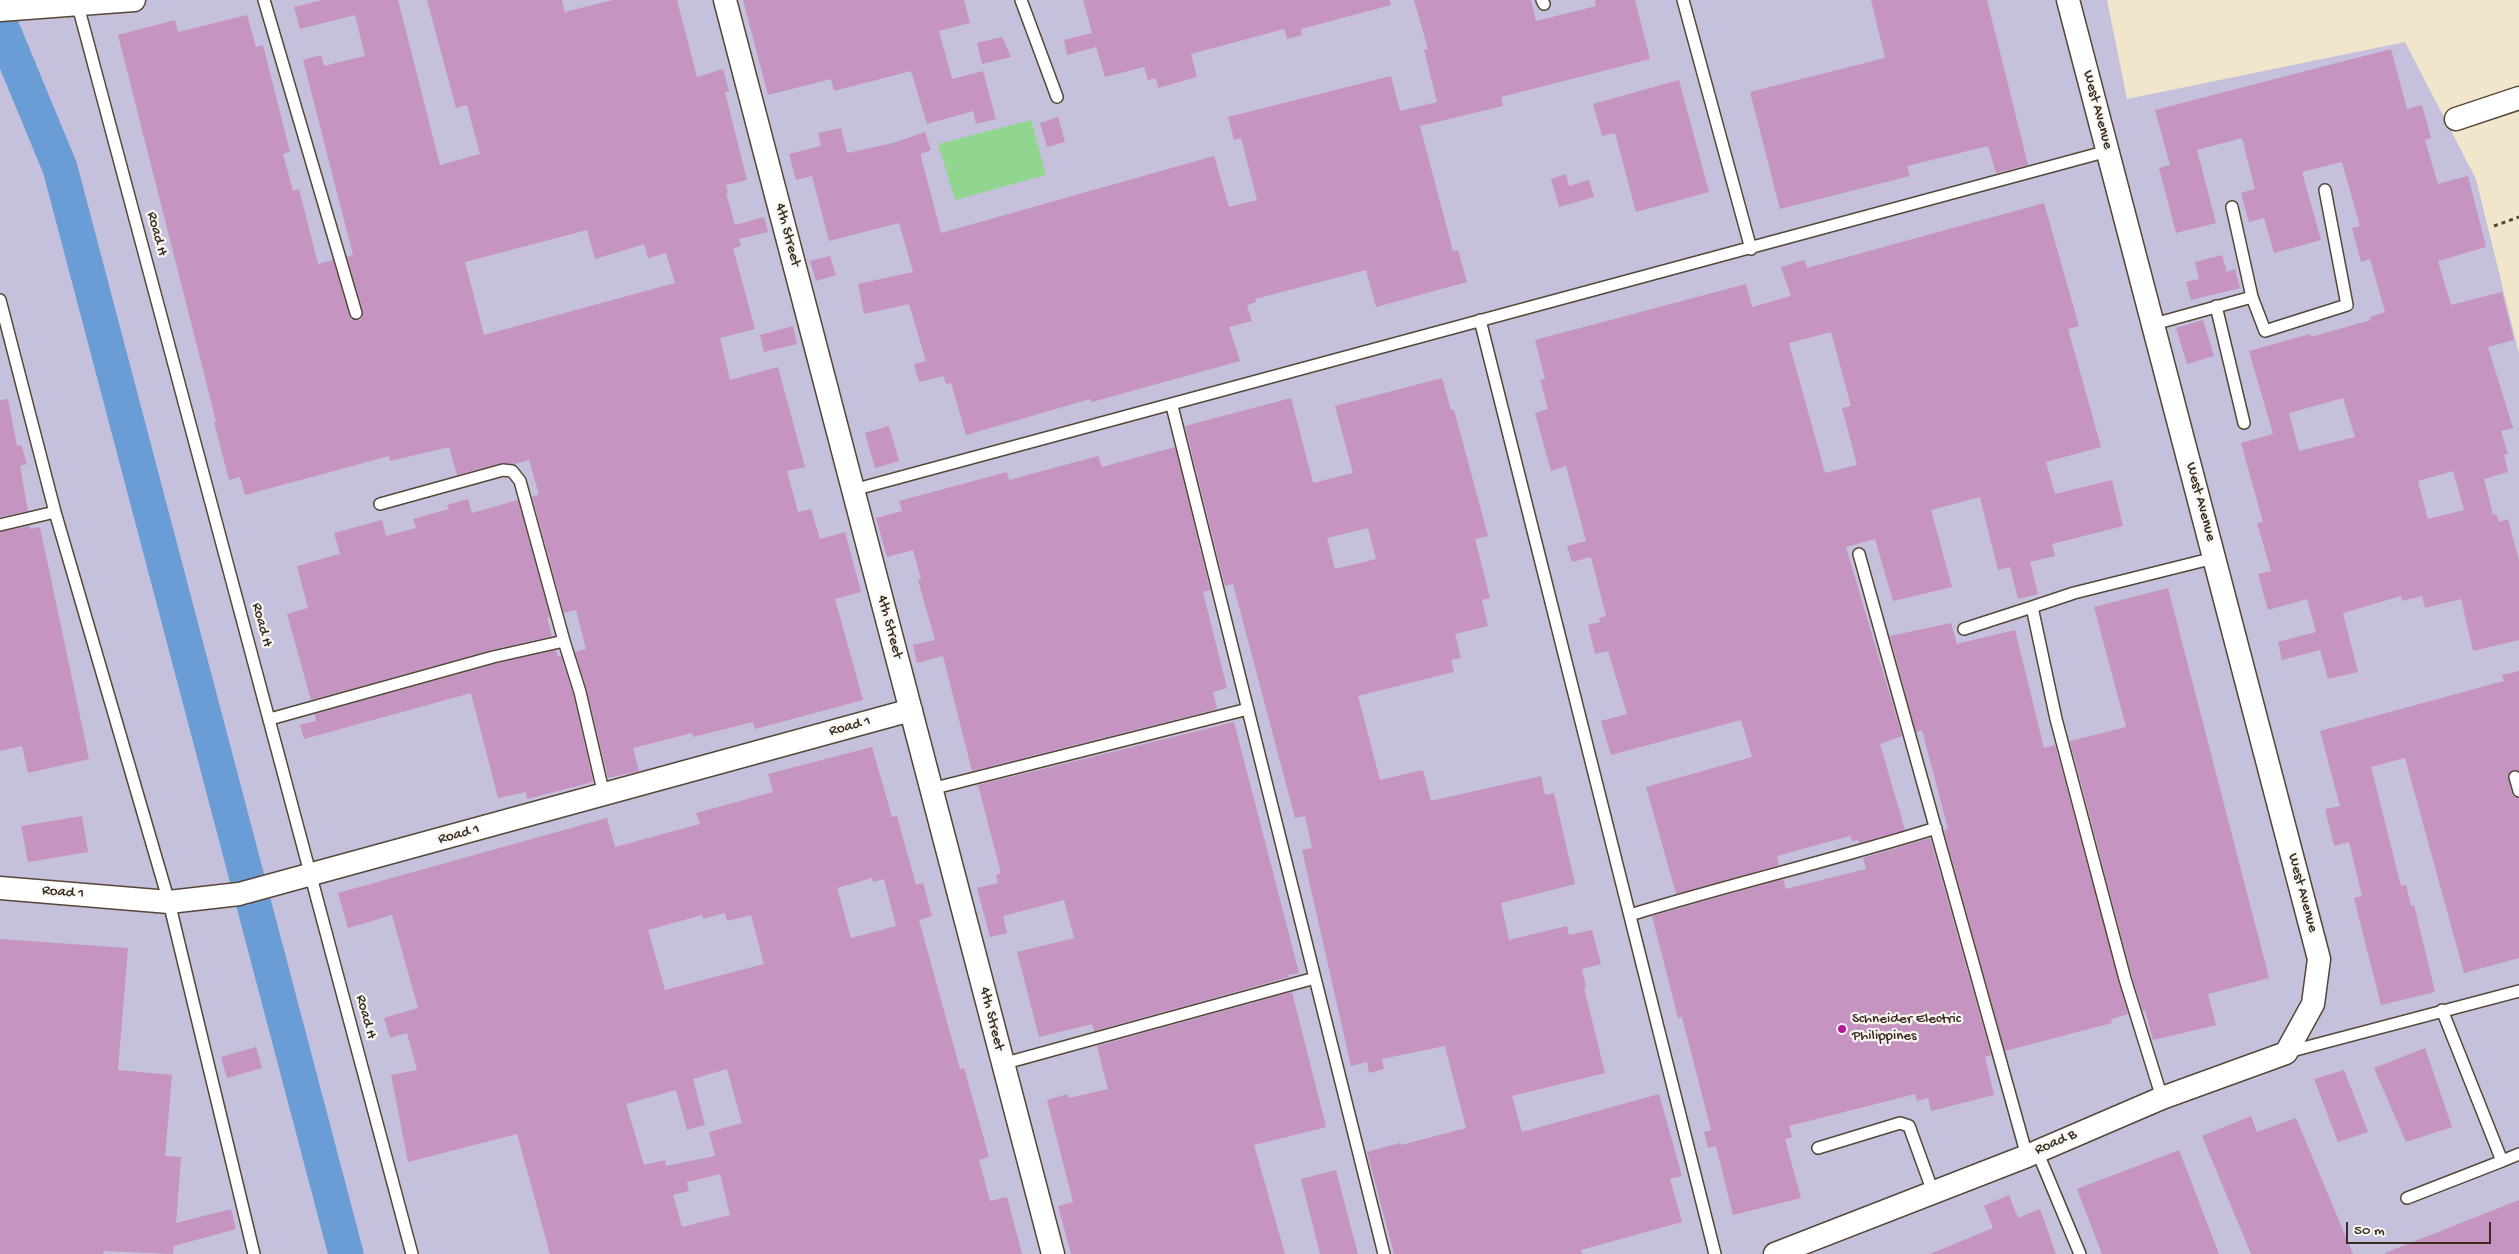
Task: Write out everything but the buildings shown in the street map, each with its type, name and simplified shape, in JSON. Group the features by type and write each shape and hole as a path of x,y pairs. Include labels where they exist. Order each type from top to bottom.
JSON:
{"street":[{"path":"7,9 78,2 134,0"},
{"name":"4th Street","path":"725,0 1053,1254"},
{"name":"West Avenue","path":"2068,0 2319,959 2313,1004 2286,1052"},
{"path":"2456,119 2519,98"},
{"name":"Road 1","path":"0,888 169,902 248,892 312,876 911,710"},
{"name":"Road B","path":"1775,1254 2032,1153 2162,1098 2286,1052"}],"lane":[{"path":"264,0 356,313"},
{"path":"1021,0 1057,97"},
{"path":"1683,0 1751,249"},
{"name":"Road H","path":"78,2 412,1254"},
{"path":"853,490 1172,406 1480,320 1751,249 2108,151"},
{"path":"2232,208 2252,297 2266,331 2347,305 2326,190"},
{"path":"2154,324 2252,297"},
{"path":"0,300 55,512 169,902 254,1254"},
{"path":"2216,306 2244,423"},
{"path":"1480,320 1715,1254"},
{"path":"1172,406 1384,1254"},
{"path":"380,504 503,470 512,471 520,481 580,692 604,795"},
{"path":"0,526 55,512"},
{"path":"1859,554 1936,828 2032,1153 2080,1254"},
{"path":"1964,629 2074,593 2214,558"},
{"path":"2032,607 2056,719 2125,979 2162,1098"},
{"path":"270,719 493,657 564,641"},
{"path":"931,789 1248,709"},
{"path":"2515,777 2519,791"},
{"path":"1630,915 1716,889 1787,872 1936,828"},
{"path":"1002,1064 1315,978"},
{"path":"2286,1052 2519,991"},
{"path":"2442,1010 2502,1161"},
{"path":"1818,1148 1900,1123 1909,1126 1933,1192"},
{"path":"2407,1198 2519,1154"}],"path":[{"path":"2494,226 2519,217"}],"shaded area":[{"path":"0,0 2107,0 2127,99 2405,42 2476,179 2519,354 2519,1254 0,1254"}],"green space":[{"path":"1031,120 1046,175 955,200 938,144"}],"waterway":[{"path":"0,23 60,168 346,1254"}],"place":[{"name":"Schneider Electric Philippines","path":"1842,1029"}]}
